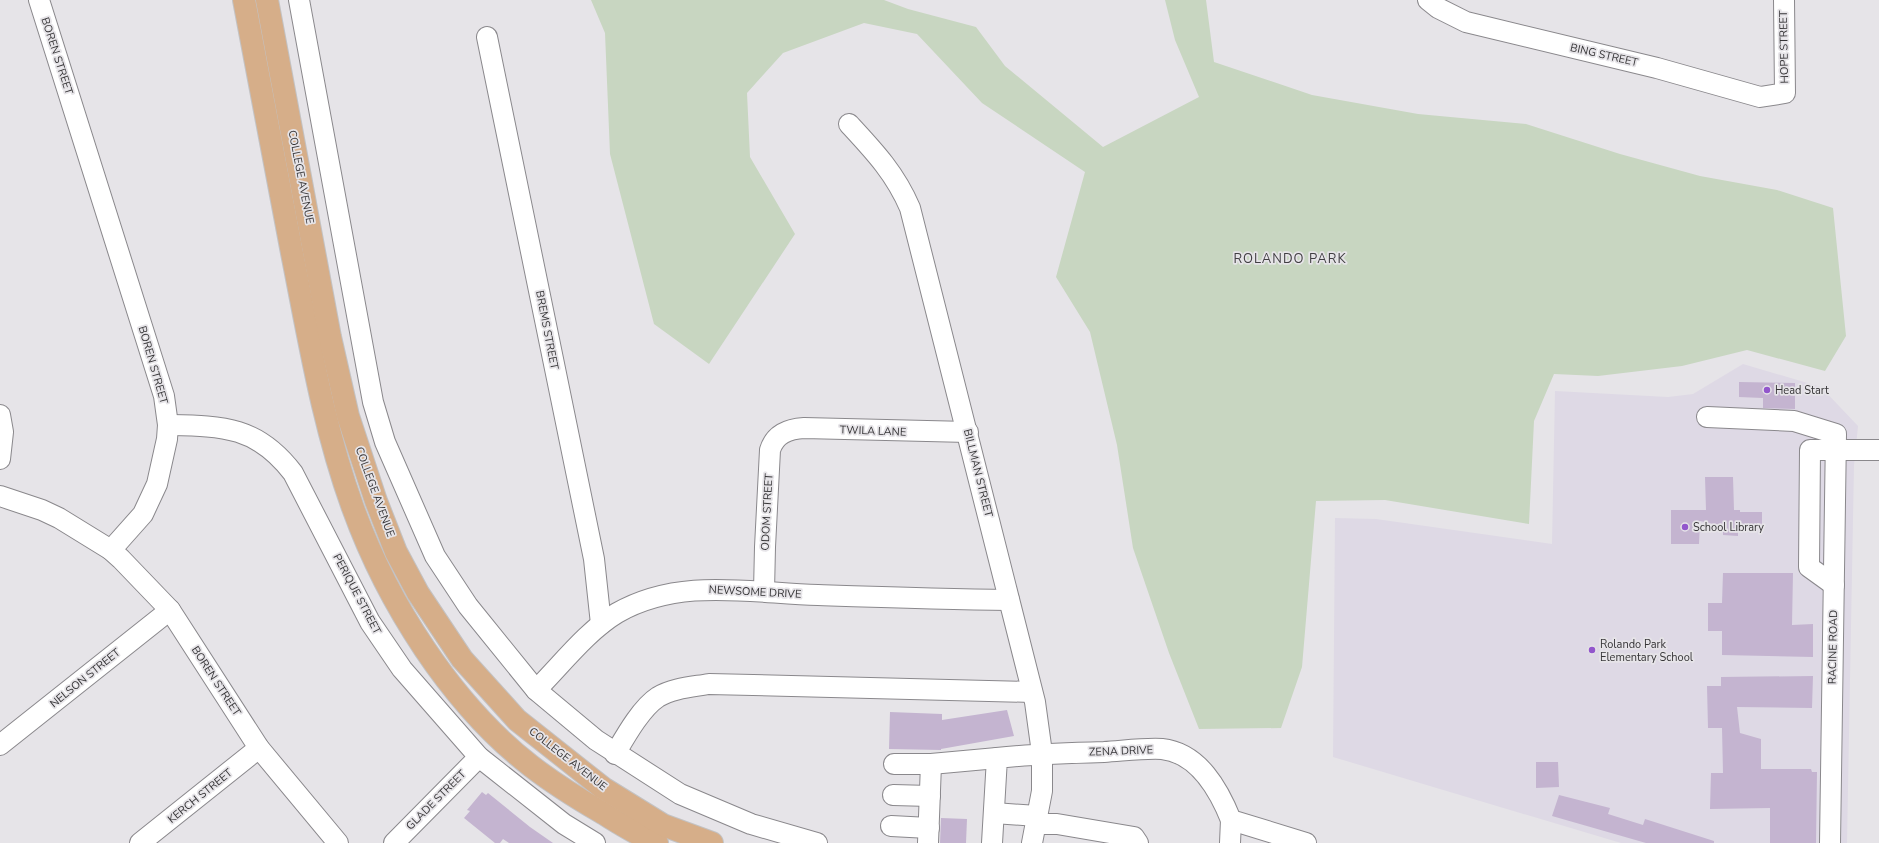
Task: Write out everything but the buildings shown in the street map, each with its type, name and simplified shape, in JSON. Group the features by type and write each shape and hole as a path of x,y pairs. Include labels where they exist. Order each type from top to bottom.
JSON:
{"main road":[{"name":"COLLEGE AVENUE","path":"244,0 312,355 330,430 354,509 382,574 422,645 464,700 495,733 530,765 579,799 642,836 657,843"},
{"name":"COLLEGE AVENUE","path":"267,0 330,337 348,416 376,501 396,552 414,586 462,659 517,720 603,788 663,825 712,843"}],"street":[{"name":"BOREN STREET","path":"39,0 164,396 168,424 162,463 150,499 143,514 111,550 170,610 259,748 338,843"},
{"path":"299,0 373,402 385,442 435,556 468,606 536,690 614,754 680,794 751,824 817,843"},
{"name":"BING STREET","path":"1428,0 1438,8 1466,22 1657,68 1760,97 1785,93"},
{"name":"HOPE STREET","path":"1784,0 1785,93"},
{"name":"BREMS STREET","path":"488,37 594,559 601,624"},
{"name":"BILLMAN STREET","path":"849,124 882,159 901,187 910,208 968,432 1032,692 1042,753 1042,791 1035,828"},
{"path":"0,415 3,432 0,459"},
{"name":"RACINE ROAD","path":"1707,417 1794,420 1836,434 1830,843"},
{"name":"PERIQUE STREET","path":"168,424 230,428 257,439 282,459 294,473 370,622 402,669 479,757 564,824 595,843"},
{"name":"TWILA LANE","path":"778,436 792,429 804,428 968,432"},
{"name":"ODOM STREET","path":"764,591 770,450 772,443 778,436"},
{"path":"1835,450 1879,450"},
{"path":"0,496 42,510 59,518 111,550"},
{"name":"NEWSOME DRIVE","path":"536,690 601,624 636,604 674,592 710,589 764,591 789,594 1009,600"},
{"name":"NELSON STREET","path":"0,745 170,610"},
{"path":"614,754 635,721 657,698 677,690 709,684 1032,692"},
{"name":"KERCH STREET","path":"140,843 259,748"},
{"name":"ZENA DRIVE","path":"894,764 931,764 1042,753 1162,749 1173,752 1192,762 1208,777 1216,787 1231,820"},
{"name":"GLADE STREET","path":"394,843 479,757"},
{"path":"992,843 997,758"},
{"path":"891,826 928,835 931,764"},
{"path":"893,795 930,796"},
{"path":"994,812 1035,828 1057,824 1134,838 1138,843"},
{"path":"1230,843 1231,820 1306,843"}],"shaded area":[{"name":"Rolando Park Elementary School","path":"1743,364 1821,387 1858,426 1854,465 1847,843 1621,843 1333,757 1335,518 1376,519 1552,544 1555,391 1668,397 1693,394"}],"green space":[{"path":"591,0 884,0 908,9 976,27 1005,66 1103,147 1199,97 1175,40 1165,0 1206,0 1214,62 1312,95 1418,114 1526,124 1620,154 1700,176 1777,190 1833,208 1846,336 1825,371 1747,350 1682,366 1598,376 1554,374 1534,421 1529,524 1385,500 1316,501 1302,667 1281,728 1199,729 1169,653 1133,548 1117,445 1090,332 1056,277 1085,172 982,103 917,34 864,23 783,53 747,93 750,157 795,234 709,364 654,324 610,154 605,33"}],"place":[{"name":"Head Start","path":"1767,390"},
{"name":"School Library","path":"1685,527"},
{"name":"Rolando Park Elementary School","path":"1592,650"}],"district":[{"name":"ROLANDO PARK","path":"1290,259"}]}
